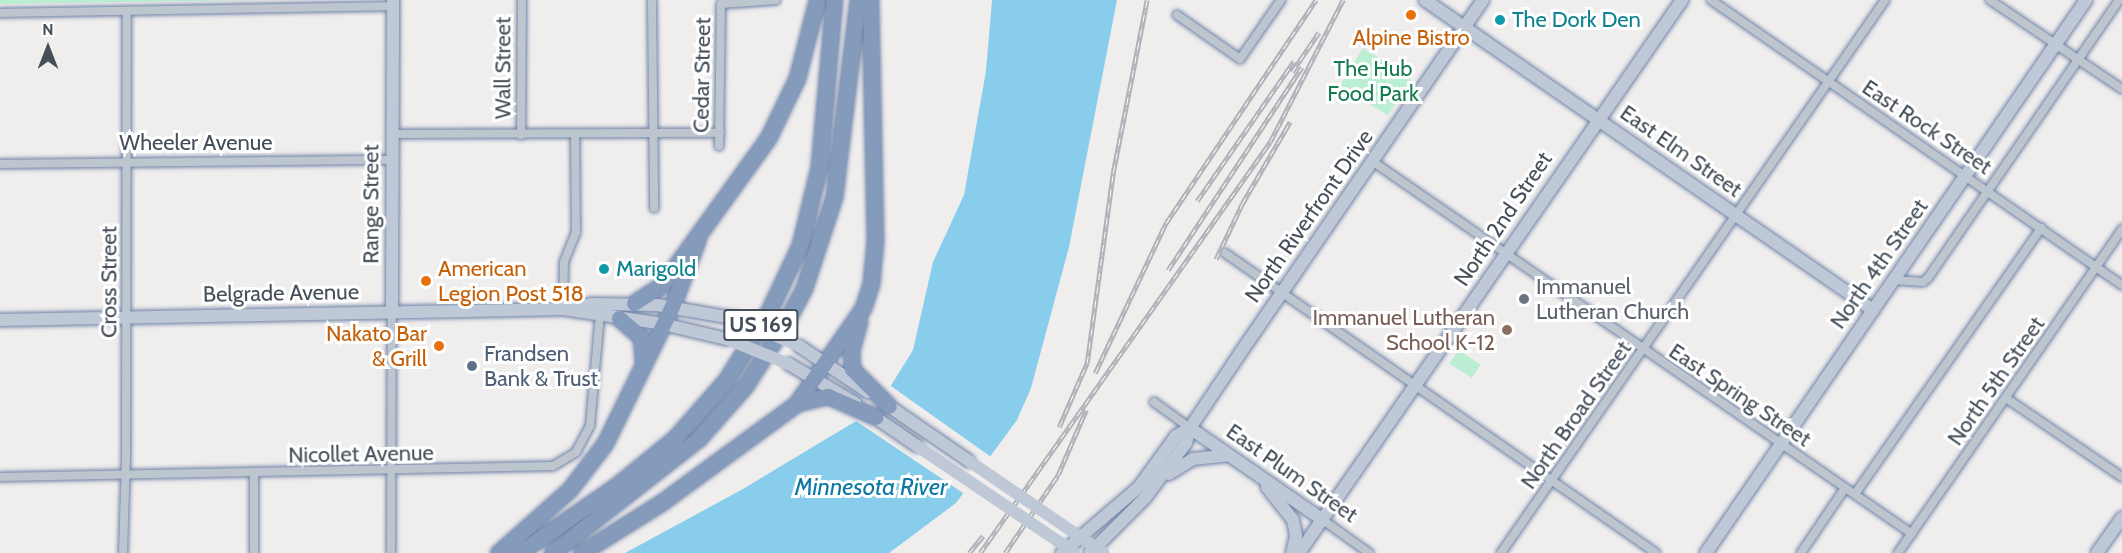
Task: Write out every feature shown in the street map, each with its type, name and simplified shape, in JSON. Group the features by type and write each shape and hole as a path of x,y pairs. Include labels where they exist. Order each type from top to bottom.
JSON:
{"highway":[{"path":"634,303 662,285 697,241 768,138 785,106 807,48 816,0"},
{"name":"US 169","path":"519,553 616,486 675,438 726,380 767,315 800,244 819,167 834,0"},
{"name":"US 169","path":"552,553 699,438 745,386 786,321 804,288 834,198 858,0"},
{"path":"870,0 875,241 871,283 851,351 853,377 889,406"},
{"path":"498,553 546,513 587,468 605,443 672,306 697,241"},
{"path":"796,404 863,308"},
{"path":"619,318 641,338 644,347 642,367"},
{"path":"580,553 662,502 796,404 819,395 839,396 876,417"}],"main road":[{"name":"East Elm Street","path":"1425,0 1873,310"},
{"name":"North Riverfront Drive","path":"1190,428 1483,0"},
{"name":"North 2nd Street","path":"1299,553 1505,252 1682,0"},
{"name":"North 4th Street","path":"1706,553 2086,0"},
{"name":"Range Street","path":"392,312 393,3"},
{"name":"Belgrade Avenue","path":"0,320 563,309 592,304 634,303 672,306 737,320 799,346 853,377"},
{"name":"Belgrade Avenue","path":"563,309 663,324 727,339 789,364 839,396"},
{"path":"889,406 1088,547 1104,553"},
{"path":"876,417 1074,553"},
{"name":"East Plum Street","path":"1190,428 1323,520"},
{"path":"1145,498 1186,443 1190,428"},
{"path":"1062,553 1139,487 1176,436 1190,428"},
{"path":"1088,547 1182,463 1229,455"},
{"path":"1256,474 1293,520 1296,536 1292,553"},
{"path":"2097,553 2122,518"}],"street":[{"name":"Wall Street","path":"521,135 522,0"},
{"path":"652,0 654,208"},
{"name":"Cedar Street","path":"719,146 722,4 776,0"},
{"path":"1177,15 1240,59 1281,0"},
{"name":"East Rock Street","path":"1711,0 2122,285"},
{"name":"North Broad Street","path":"1502,553 1885,0"},
{"path":"1990,0 2122,89"},
{"path":"1893,280 1923,282 1928,278 2119,0"},
{"path":"0,13 393,3"},
{"name":"Cross Street","path":"123,553 128,11"},
{"path":"392,134 720,134"},
{"path":"563,309 564,262 576,232 575,134"},
{"name":"Wheeler Avenue","path":"0,165 128,161 392,160"},
{"name":"East Spring Street","path":"1372,161 1912,534"},
{"path":"1855,494 2041,228"},
{"name":"North 5th Street","path":"1898,553 2122,229"},
{"path":"1225,253 1414,386 1553,479 1656,553"},
{"name":"Range Street","path":"391,553 392,312"},
{"name":"Nicollet Avenue","path":"0,477 537,469 562,463 576,452 590,426 600,315"},
{"path":"2006,398 2122,477"},
{"path":"1154,402 1190,428"},
{"path":"254,472 254,553"},
{"path":"1801,553 1845,488"},
{"name":"East Plum Street","path":"1323,520 1369,553"}],"green space":[{"path":"0,0 255,0 0,4"},
{"name":"The Hub Food Park","path":"1363,48 1411,78 1388,116 1340,85"},
{"path":"1458,350 1481,365 1472,378 1449,363"}],"water":[{"name":"Minnesota River","path":"992,0 1117,0 1069,247 1031,388 1017,420 956,503 889,553 625,553 743,489 856,421 882,400 913,350 933,262 964,195 986,71"}],"pier":[{"path":"888,384 994,459 966,495 853,419 880,398"}],"railway":[{"path":"1059,427 1087,363 1113,173 1147,0"},
{"path":"1095,373 1166,223 1316,0"},
{"path":"980,553 1270,142 1343,0"},
{"path":"1292,72 1319,32"},
{"path":"1197,201 1294,61"},
{"path":"1168,270 1302,67"},
{"path":"1216,259 1242,204 1290,122"},
{"path":"1005,553 1058,475 1086,410"},
{"path":"969,553 983,536"}],"place":[{"name":"Alpine Bistro","path":"1411,15"},
{"name":"The Dork Den","path":"1500,20"},
{"name":"Marigold","path":"604,269"},
{"name":"American Legion Post 518","path":"426,281"},
{"name":"Immanuel Lutheran Church","path":"1524,299"},
{"name":"Immanuel Lutheran School K-12","path":"1507,330"},
{"name":"Nakato Bar & Grill","path":"439,346"},
{"name":"Frandsen Bank & Trust","path":"472,366"}]}
